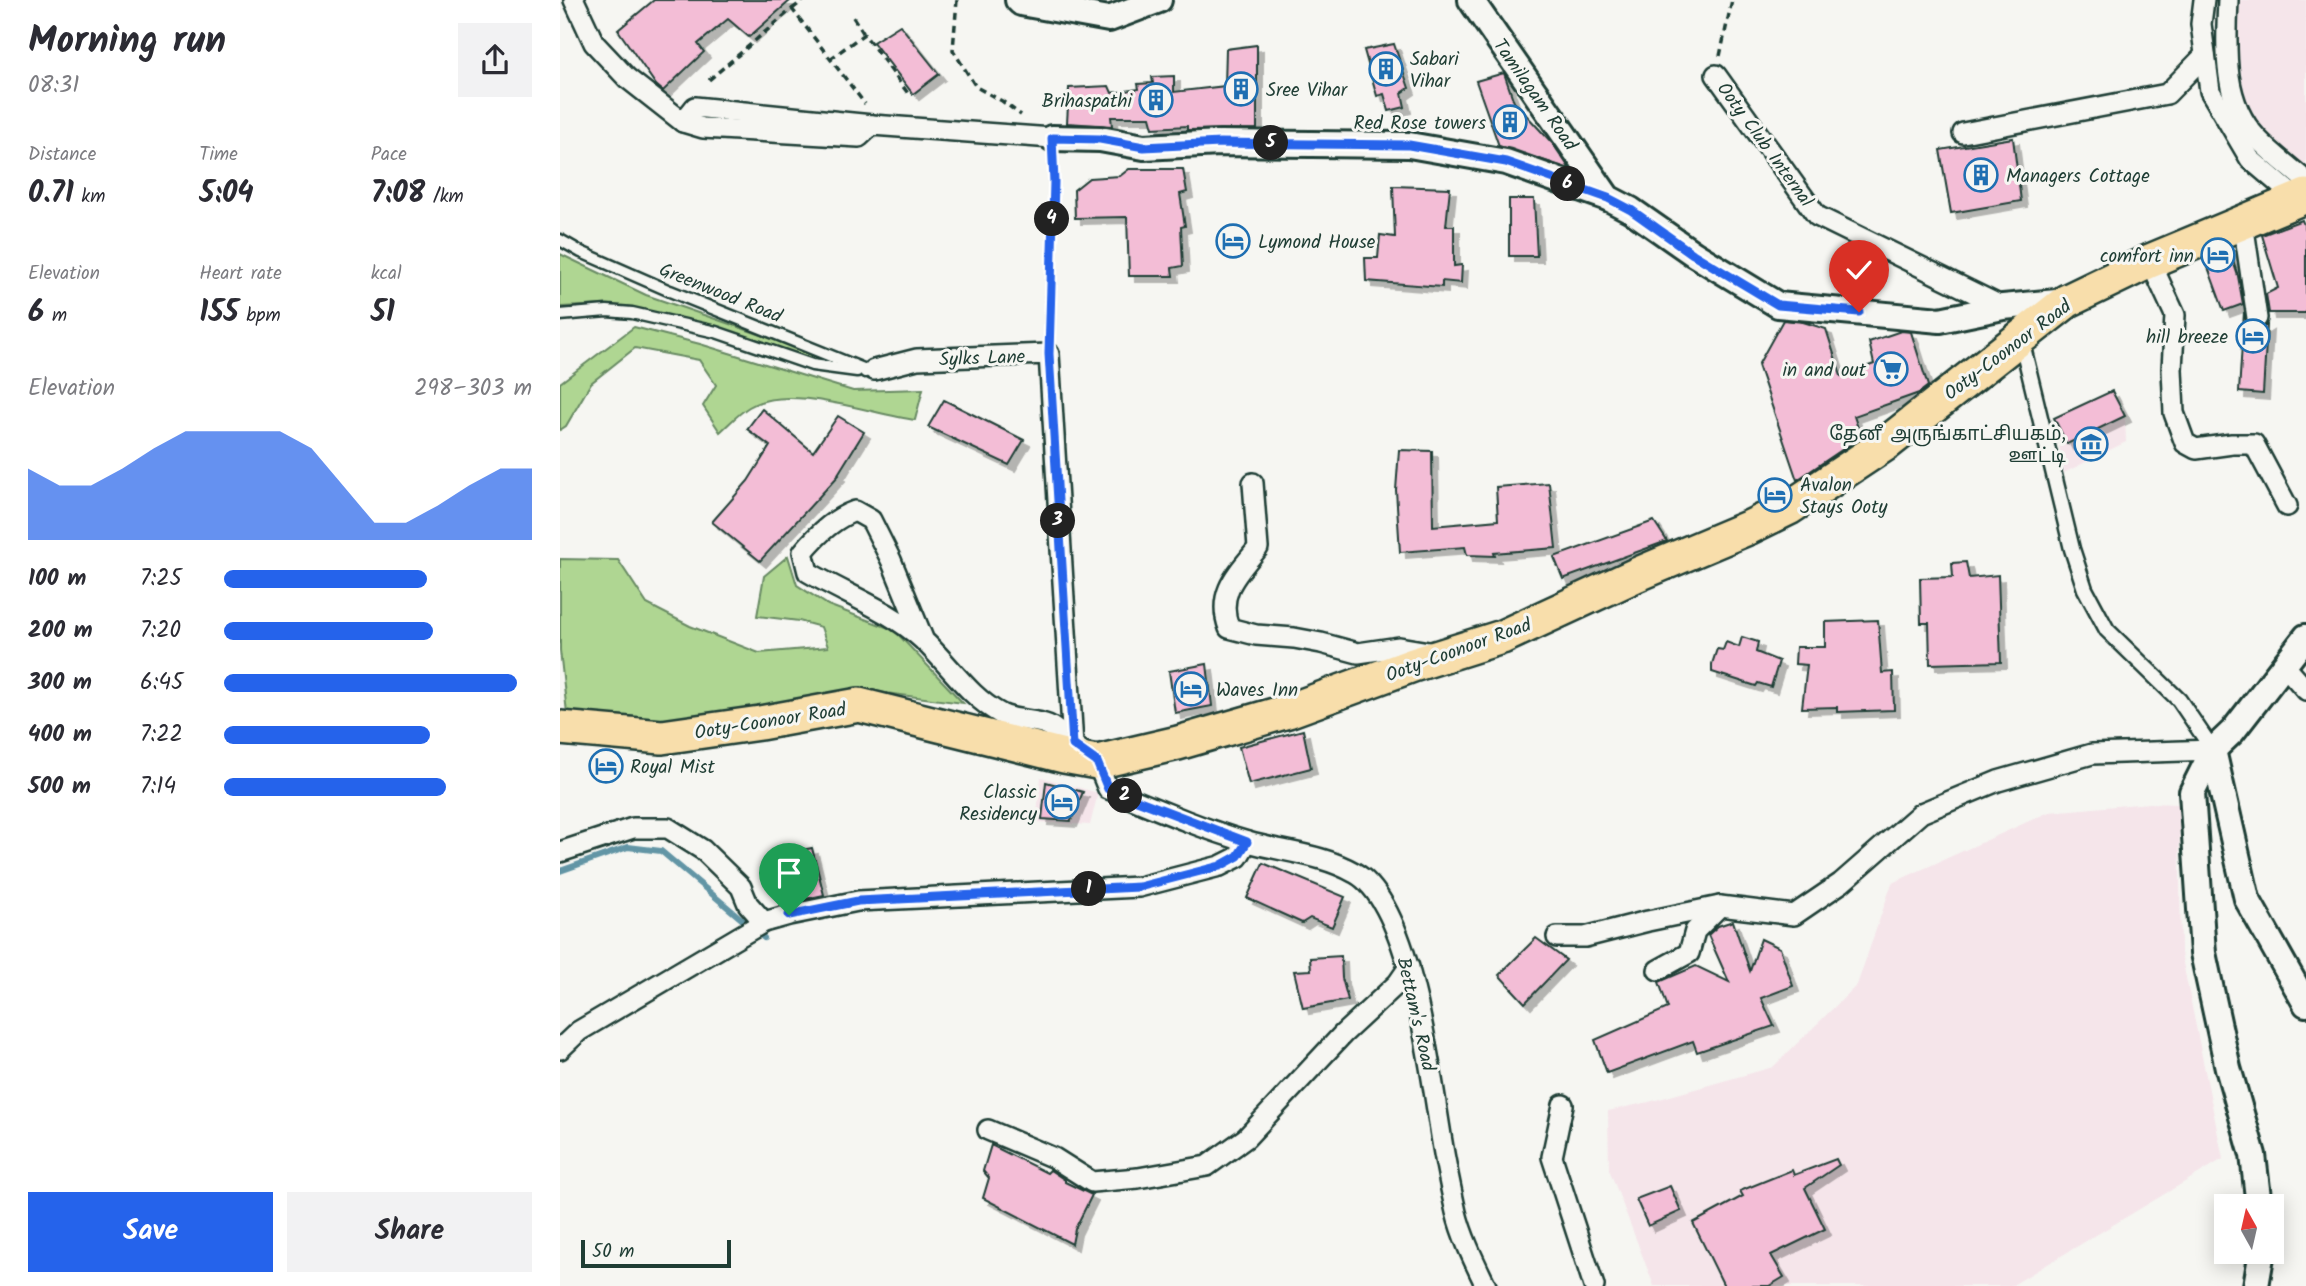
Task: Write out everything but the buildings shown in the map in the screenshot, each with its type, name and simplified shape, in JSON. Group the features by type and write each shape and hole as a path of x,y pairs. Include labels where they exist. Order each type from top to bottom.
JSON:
{"highway":[{"name":"Ooty-Coonoor Road","path":"560,728 662,737 859,705 1064,756 1178,743 1288,710 1502,637 1789,508 1886,443 2067,301 2303,192"}],"street":[{"path":"575,0 594,43 627,78 683,122 703,128 859,137 877,125 1100,139 1144,147 1220,143 1409,145 1506,162 1608,198"},
{"path":"1018,0 1021,4 1056,5 1109,19 1159,0"},
{"name":"Tamilagam Road","path":"1472,0 1608,198 1631,210 1693,254 1778,305 1940,320 2003,307 2067,301"},
{"path":"2204,0 2201,24 2210,91 2250,159 2303,192"},
{"path":"2228,0 2226,48 2234,102 2256,137 2303,192"},
{"path":"1963,133 2167,94 2205,55"},
{"name":"Ooty Club Internal","path":"1716,75 1817,216 2003,307"},
{"path":"2243,222 2258,318"},
{"path":"2150,261 2175,315 2172,369 2174,413 2185,443 2196,449 2255,444 2287,506"},
{"path":"2020,338 2072,549 2085,589 2107,630 2179,700 2213,750 2247,899 2306,1004"},
{"name":"Sylks Lane","path":"870,371 918,359 1049,354 1085,754"},
{"path":"1253,483 1258,548 1227,589 1224,616 1229,628 1256,635 1321,643 1357,653 1399,648 1447,654"},
{"path":"924,641 891,560 871,520 855,511 814,538 803,552 808,572 884,611 924,641 968,689 1002,714 1050,726 1085,754"},
{"path":"2258,1194 2253,1155 2228,1068 2203,953 2192,792 2213,750 2233,731 2306,637"},
{"path":"2283,664 2306,690"},
{"path":"1557,937 1585,937 1720,906 1794,915 1841,883 1921,813 1998,781 2092,754 2213,750"},
{"name":"Bettam's Road","path":"1085,754 1108,789 1247,842 1314,857 1353,872 1370,883 1383,901 1409,967 1427,1049 1457,1216 1486,1286"},
{"path":"560,852 633,828 668,828 703,850 741,887 748,904 764,922"},
{"path":"560,1049 579,1031 764,922 858,901 1139,887 1220,866 1238,856 1247,842"},
{"path":"1658,970 1689,953 1695,931 1720,906"},
{"path":"989,1130 1054,1158 1092,1182 1138,1178 1207,1166 1246,1138 1343,1034 1398,983 1409,967"},
{"path":"1563,1105 1552,1157 1594,1286"},
{"path":"2256,1286 2260,1264"}],"lane":[{"name":"Greenwood Road","path":"560,240 670,291 870,371"},
{"path":"560,315 607,311 632,313 716,332 812,365 870,371"}],"path":[{"path":"709,80 804,0"},
{"path":"957,0 953,50 976,87 1052,138 1054,182 1049,354"},
{"path":"1716,75 1732,0"},
{"path":"792,9 877,125"},
{"path":"853,17 910,96"},
{"path":"830,58 864,34"}],"shaded area":[{"path":"2223,0 2306,0 2306,179 2260,153 2221,43"},
{"path":"2112,391 2125,416 2126,442 2064,473 2054,418"},
{"path":"1041,777 1098,793 1090,825 1036,822"},
{"path":"2149,803 2179,804 2181,953 2223,1159 2011,1286 1654,1286 1609,1169 1608,1111 1773,1067 1857,985 1892,883 2049,812"}],"green space":[{"path":"560,254 646,295 848,365 842,368 635,310 606,305 560,307"},
{"path":"634,327 700,344 853,391 923,389 915,420 830,402 786,398 766,400 749,407 720,432 703,406 716,385 699,360 635,348 591,383 566,426 560,430 560,383"},
{"path":"788,556 797,585 828,605 894,630 963,703 862,690 660,722 567,713 560,650 560,559 618,560 647,604 690,626 759,653 828,647 821,627 799,621 757,616 764,576"}],"waterway":[{"path":"560,871 628,847 661,851 764,938"}],"place":[{"name":"Sabari Vihar","path":"1386,69"},
{"name":"Sree Vihar","path":"1241,89"},
{"name":"Brihaspathi","path":"1156,100"},
{"name":"Red Rose towers","path":"1510,122"},
{"name":"Managers Cottage","path":"1981,175"},
{"name":"Lymond House","path":"1233,241"},
{"name":"comfort inn","path":"2218,255"},
{"name":"hill breeze","path":"2253,336"},
{"name":"in and out","path":"1891,369"},
{"name":"தேனீ அருங்காட்சியகம், ஊட்டி","path":"2091,444"},
{"name":"Avalon Stays Ooty","path":"1775,495"},
{"name":"Waves Inn","path":"1191,689"},
{"name":"Royal Mist","path":"606,766"},
{"name":"Classic Residency","path":"1062,802"}],"route":[{"path":"789,915 858,901 1139,887 1220,866 1238,856 1247,842 1108,789 1097,762 1073,745 1049,354 1054,182 1052,138 1100,139 1144,147 1220,143 1409,145 1506,162 1608,198 1631,210 1693,254 1778,305 1859,312"}]}
